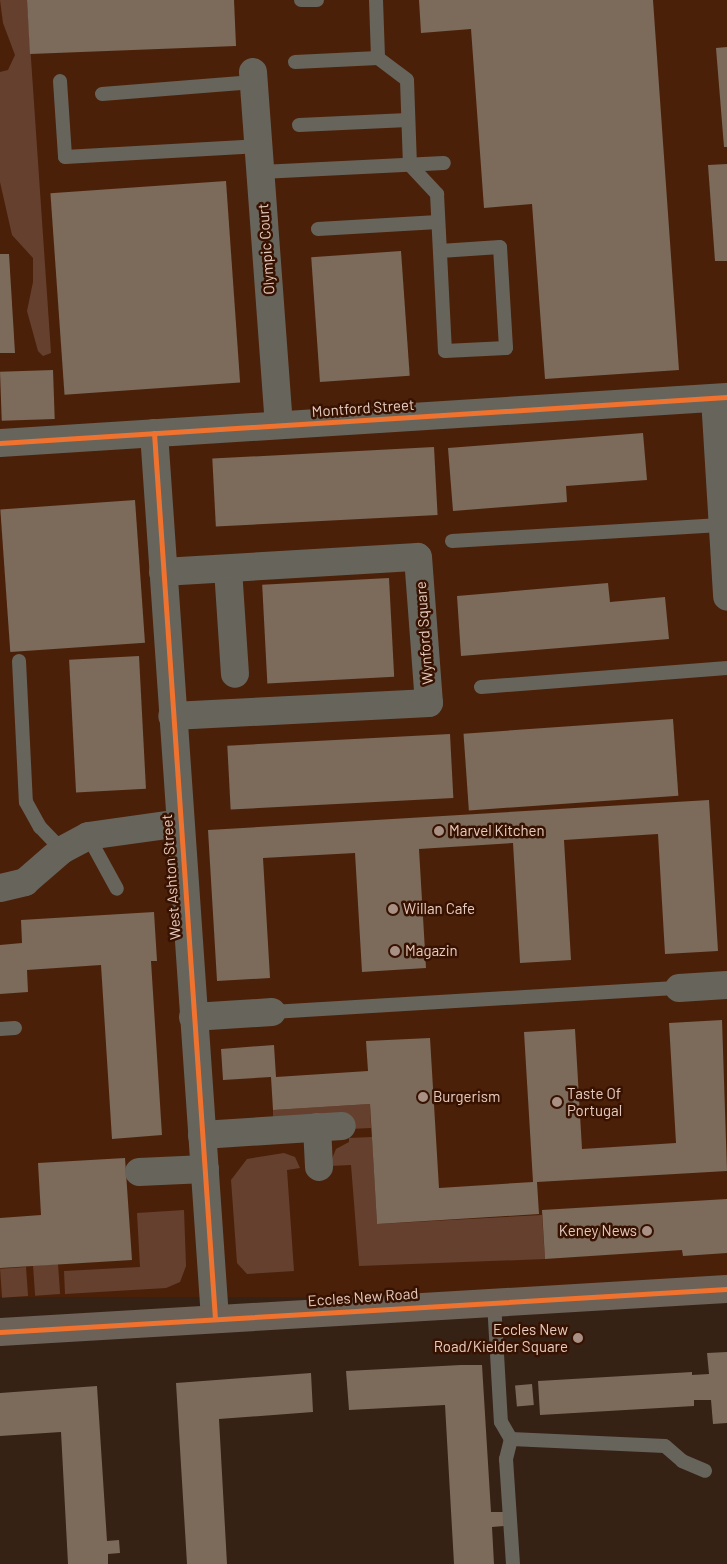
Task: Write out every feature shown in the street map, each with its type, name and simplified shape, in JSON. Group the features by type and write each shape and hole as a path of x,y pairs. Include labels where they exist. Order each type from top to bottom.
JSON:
{"main road":[{"name":"Eccles New Road","path":"0,1332 727,1289"}],"street":[{"name":"Olympic Court","path":"254,77 279,425"},
{"name":"Montford Street","path":"0,443 721,397"},
{"path":"721,397 721,525 727,597"},
{"name":"West Ashton Street","path":"154,433 215,1319"},
{"name":"Wynford Square","path":"163,572 418,557 429,702 172,716"},
{"path":"228,569 235,674"},
{"path":"0,888 25,882 62,850 88,836 180,823"},
{"path":"678,988 727,985"},
{"path":"193,1017 272,1012"},
{"path":"202,1135 329,1127 319,1167"},
{"path":"139,1172 205,1169"}],"lane":[{"path":"301,0 317,0"},
{"path":"376,0 378,58"},
{"path":"295,62 378,58 407,80 410,165 437,194 445,351 506,348 500,247 440,251"},
{"path":"102,94 254,77"},
{"path":"60,81 65,157 260,159 410,165 444,163"},
{"path":"299,125 408,120"},
{"path":"318,229 438,222"},
{"path":"452,541 721,525"},
{"path":"19,661 26,802 40,827 62,850"},
{"path":"481,687 727,668"},
{"path":"88,836 117,889"},
{"path":"272,1012 678,988"},
{"path":"0,1029 15,1028"},
{"path":"494,1302 501,1422 511,1438 506,1459 513,1564"},
{"path":"511,1438 665,1446 682,1461 705,1471"}],"shaded area":[{"path":"0,0 727,0 727,1297 0,1297"},
{"path":"0,0 27,0 51,353 43,356 38,351 27,311 33,282 33,258 12,235 0,182 0,72 8,70 15,55 3,23"},
{"path":"370,1104 371,1128 348,1129 273,1118 273,1110"},
{"path":"372,1137 377,1224 542,1215 545,1259 359,1266 351,1165 329,1166 336,1149 349,1142 349,1138"},
{"path":"284,1153 295,1157 300,1168 287,1170 294,1271 247,1274 237,1263 231,1180 247,1159"},
{"path":"184,1210 186,1266 180,1282 166,1288 65,1294 64,1271 140,1267 137,1213"},
{"path":"58,1264 60,1294 35,1296 33,1266"},
{"path":"26,1267 28,1296 2,1298 0,1269"}],"building":[{"path":"27,0 234,0 236,46 30,54"},
{"path":"419,0 653,0 679,370 545,379 532,204 484,208 471,29 421,33"},
{"path":"727,47 727,147 724,147 716,48"},
{"path":"727,164 727,261 715,261 708,165"},
{"path":"226,181 240,383 65,395 50,193"},
{"path":"401,251 410,376 320,382 311,257"},
{"path":"0,254 9,254 15,353 0,353"},
{"path":"53,370 55,419 2,421 0,372"},
{"path":"643,433 647,480 566,486 567,502 453,511 448,448"},
{"path":"434,447 438,515 216,527 212,459"},
{"path":"135,500 145,643 10,652 0,509"},
{"path":"389,578 394,677 267,684 262,585"},
{"path":"608,583 610,602 665,597 669,639 461,656 457,596"},
{"path":"139,656 146,789 76,792 69,660"},
{"path":"673,719 678,796 469,810 464,734"},
{"path":"450,734 453,798 231,810 227,746"},
{"path":"709,800 718,951 665,954 658,834 564,840 571,960 520,963 513,843 419,849 426,968 362,972 355,853 263,858 270,978 217,981 208,830"},
{"path":"154,912 157,961 151,961 162,1135 112,1139 101,965 27,970 28,992 0,994 0,945 22,943 21,920"},
{"path":"722,1020 727,1171 537,1182 539,1214 377,1224 370,1104 273,1110 271,1077 223,1080 221,1049 274,1045 276,1077 368,1071 366,1041 430,1038 439,1188 533,1182 524,1032 575,1029 582,1149 676,1143 669,1023"},
{"path":"125,1158 132,1260 0,1268 0,1218 41,1215 38,1163"},
{"path":"727,1199 727,1253 683,1256 682,1250 545,1259 542,1210"},
{"path":"727,1352 727,1423 713,1424 711,1400 694,1400 694,1406 540,1415 538,1381 692,1372 692,1375 709,1374 707,1353"},
{"path":"482,1365 491,1512 503,1512 504,1526 492,1527 494,1564 454,1564 445,1405 349,1410 346,1371"},
{"path":"311,1373 313,1412 219,1419 227,1564 187,1564 176,1383"},
{"path":"532,1384 534,1405 517,1406 515,1385"},
{"path":"97,1386 107,1541 119,1540 120,1553 108,1554 108,1564 68,1564 61,1432 0,1436 0,1393"}],"cycle path":[{"path":"0,443 727,397"},
{"path":"154,433 215,1319"},
{"path":"0,1332 727,1289"}],"place":[{"name":"Marvel Kitchen","path":"439,831"},
{"name":"Willan Cafe","path":"393,909"},
{"name":"Magazin","path":"395,951"},
{"name":"Burgerism","path":"423,1097"},
{"name":"Taste Of Portugal","path":"557,1102"},
{"name":"Keney News","path":"647,1231"},
{"name":"Eccles New Road/Kielder Square","path":"578,1338"}]}
